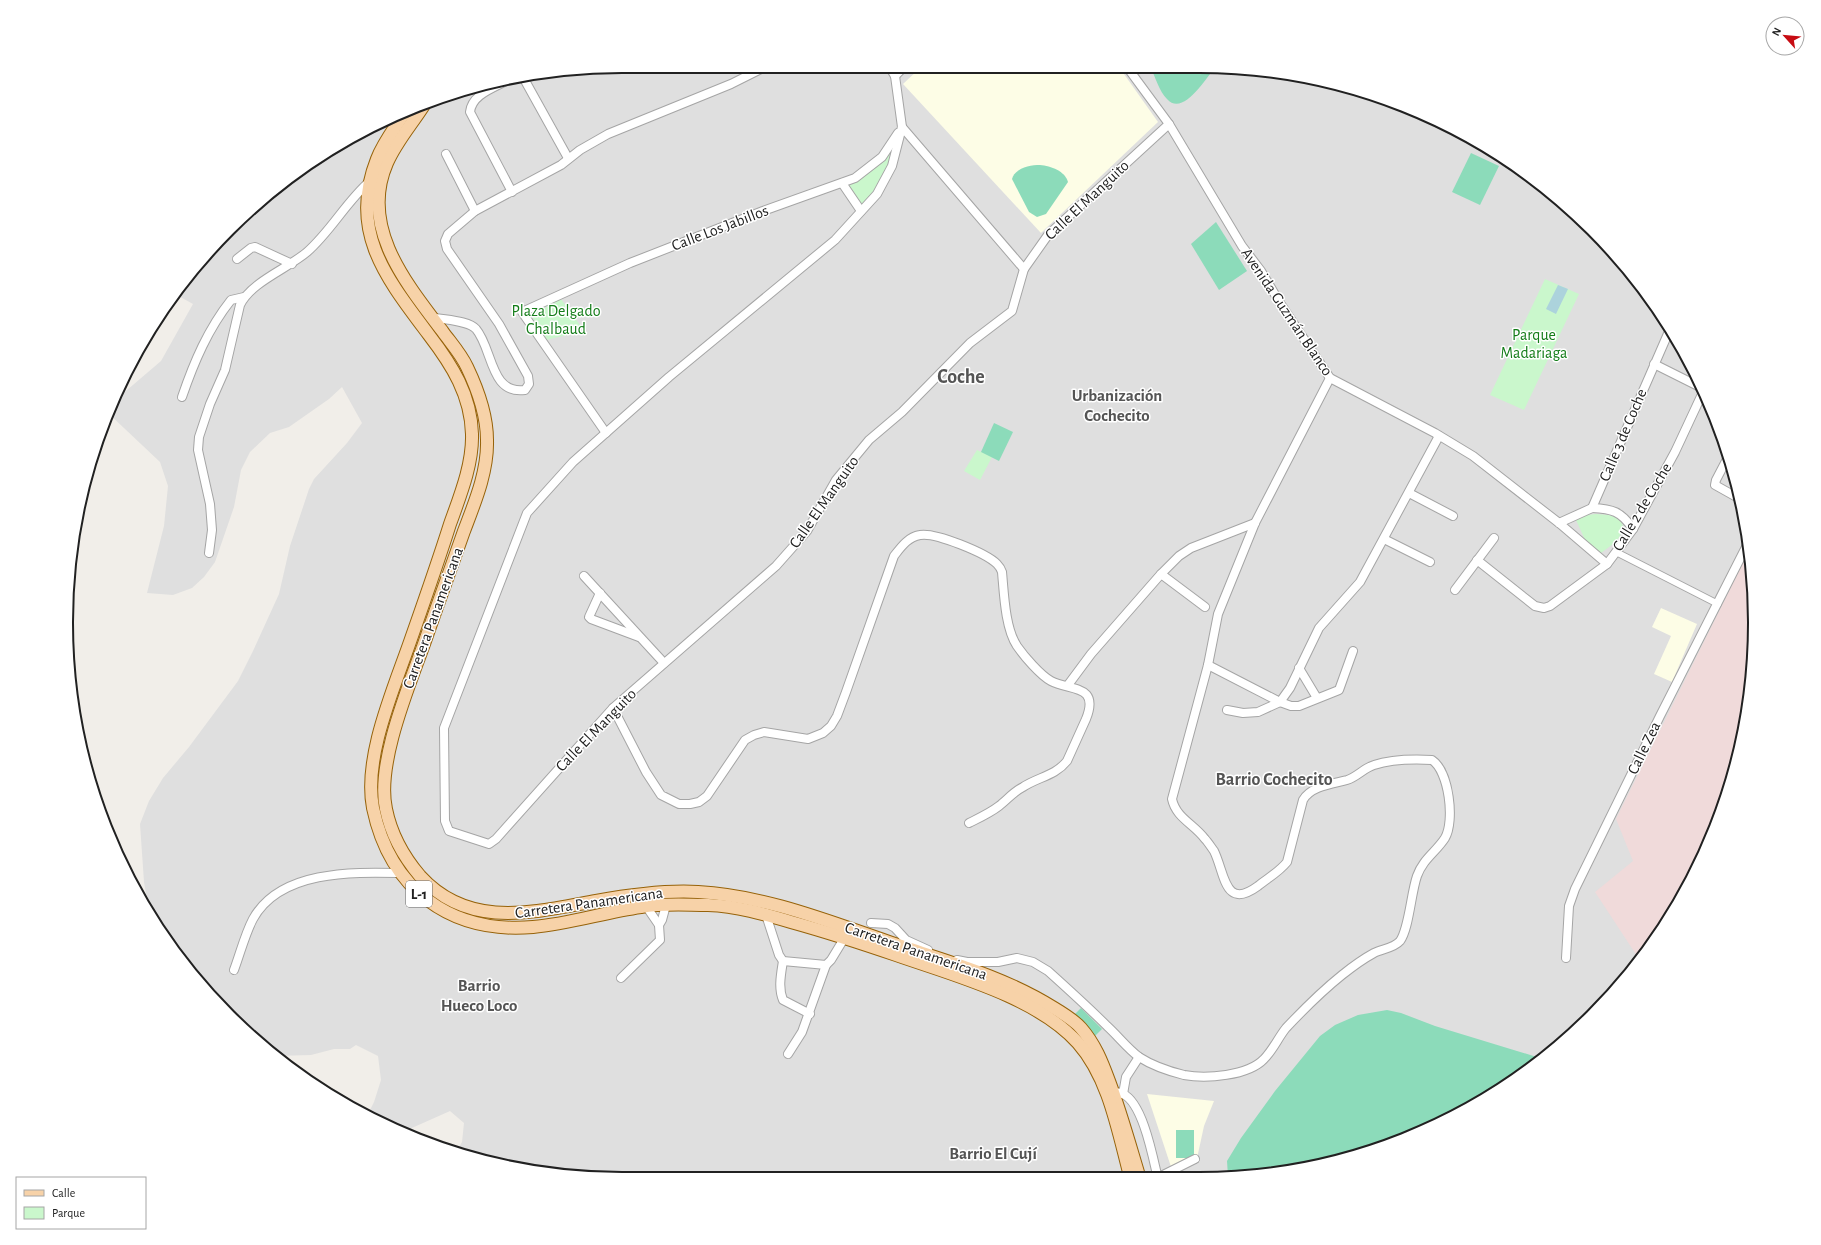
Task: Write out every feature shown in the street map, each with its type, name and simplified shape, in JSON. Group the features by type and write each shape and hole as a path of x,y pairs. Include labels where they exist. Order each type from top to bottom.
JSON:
{"main road":[{"name":"Carretera Panamericana","path":"419,112 387,162 382,178 378,202 382,228 389,251 408,286 466,364 483,408 488,442 481,483 405,695 387,765 384,788 386,808 394,836 411,866 429,885 447,899 491,913 502,914 537,912 642,894 696,892 755,899 905,943 1005,982 1038,998 1064,1014 1079,1026 1091,1040 1118,1093 1138,1172"},
{"name":"Carretera Panamericana","path":"399,121 377,158 370,180 367,196 368,227 377,255 396,291 438,346 459,380 468,403 472,434 469,460 463,486 432,581 394,687 378,737 372,764 372,799 376,821 382,840 400,873 418,893 440,910 475,923 520,928 544,926 646,906 728,906 844,937 998,992 1036,1011 1065,1030 1081,1046 1104,1089 1129,1172"}],"street":[{"path":"432,317 463,322 475,328 491,358 497,376 505,387 515,391 525,390 529,384 528,376 499,324 447,249 445,241 448,234 475,211 561,165 568,158 608,134 732,84 753,73"},
{"path":"606,433 669,377 835,240 877,194 892,166 902,127 896,76 894,73"},
{"name":"Avenida Guzmán Blanco","path":"1132,73 1168,124 1242,246 1262,272 1280,303 1330,378 1439,436 1473,456 1559,523 1607,564"},
{"path":"526,82 568,158"},
{"path":"491,90 474,100 470,112 512,192"},
{"name":"Calle El Manguito","path":"606,433 573,462 527,512 444,728 446,821 449,831 452,833 489,844 496,840 613,708 739,600 776,566 807,531 836,480 869,440 902,412 970,343 1012,310 1024,269 1048,234 1168,124"},
{"path":"902,127 1024,269"},
{"name":"Calle Los Jabillos","path":"606,433 522,312 630,263 763,211 855,178 882,157 902,127"},
{"path":"446,154 475,211"},
{"path":"209,553 212,530 210,504 198,450 199,437 210,404 225,370 240,305 244,297 251,290 292,264 308,251 330,229 360,190 370,180"},
{"path":"842,183 860,211"},
{"path":"237,259 251,248 255,247 292,264"},
{"path":"182,397 194,362 218,316 231,300 244,297"},
{"name":"Calle 3 de Coche","path":"1592,508 1667,336"},
{"path":"1654,364 1693,384"},
{"path":"871,923 888,924 895,928 905,943 942,957 967,962 998,962 1017,958 1033,962 1048,971 1139,1057 1160,1068 1186,1075 1227,1075 1240,1072 1262,1061 1273,1049 1277,1040 1298,1016 1341,975 1373,953 1393,946 1399,942 1404,933 1412,891 1419,871 1448,832 1448,788 1437,763 1432,760 1402,760 1372,765 1348,780 1332,783 1310,792 1303,800 1287,862 1281,869 1249,892 1242,894 1230,891 1214,852 1204,837 1178,813 1172,799 1208,665 1218,614 1255,523 1330,378"},
{"name":"Calle 2 de Coche","path":"1477,560 1535,606 1544,608 1550,606 1607,564 1633,529 1675,452 1700,399"},
{"path":"1227,710 1243,713 1258,712 1280,702 1290,688 1319,628 1360,582 1439,436"},
{"path":"1724,465 1715,485 1732,495"},
{"path":"1409,493 1453,516"},
{"path":"1559,523 1592,508 1609,509 1625,516 1633,529"},
{"path":"1068,685 1091,654 1161,574 1179,556 1191,548 1255,523"},
{"path":"613,708 646,772 661,796 678,804 699,802 707,796 745,740 764,732 808,739 823,733 831,726 837,716 894,556 907,540 920,535 940,537 978,552 998,565 1002,572 1011,635 1017,646 1044,676 1052,681 1068,685 1086,694 1090,706 1067,761 1057,771 1024,786 1013,793 998,808 969,823"},
{"path":"1455,590 1494,538"},
{"path":"1384,539 1430,562"},
{"path":"1616,552 1718,604"},
{"name":"Calle Zea","path":"1566,958 1569,906 1575,889 1660,716 1743,553"},
{"path":"1161,574 1205,607"},
{"path":"584,576 664,663"},
{"path":"600,593 589,617 641,638"},
{"path":"1208,665 1280,702 1295,706 1341,689 1353,652"},
{"path":"1300,668 1317,698"},
{"path":"234,970 253,919 263,905 276,894 316,877 351,872 400,873"},
{"path":"659,925 666,905"},
{"path":"621,978 660,940 659,925 646,906"},
{"path":"766,915 778,955 783,961 826,965"},
{"path":"788,1054 802,1032 810,1014 826,965 831,960 844,937"},
{"path":"783,961 780,980 780,994 783,1000 810,1014"},
{"path":"1139,1057 1118,1093 1131,1100 1142,1121 1155,1172"},
{"path":"1171,1172 1195,1160"}],"shaded area":[{"path":"622,73 1198,73 1234,74 1270,78 1341,92 1375,102 1442,130 1473,147 1504,166 1561,209 1612,260 1634,288 1655,317 1691,379 1719,446 1729,480 1737,515 1747,587 1747,658 1743,694 1729,765 1719,799 1691,866 1655,928 1612,985 1561,1036 1504,1079 1442,1115 1375,1143 1341,1153 1270,1167 1234,1171 1198,1172 622,1172 587,1171 551,1167 515,1161 459,1147 462,1142 464,1123 450,1111 410,1129 370,1110 381,1080 378,1056 356,1045 350,1049 334,1049 311,1055 285,1056 260,1036 209,985 166,928 146,896 140,824 149,801 163,778 189,747 238,681 279,594 290,546 309,489 314,479 347,443 362,423 342,387 329,399 289,427 270,433 250,452 241,470 234,507 215,562 204,577 192,588 173,595 147,593 164,526 168,486 160,462 113,418 124,393 161,361 193,304 180,297 209,260 260,209 317,166 379,130 412,115 446,102 515,84 587,74"},
{"path":"915,73 1123,73 1158,122 1041,233 903,84"},
{"path":"1744,561 1747,587 1747,658 1737,730 1729,765 1719,799 1691,866 1655,928 1636,954 1595,892 1633,861 1616,819"},
{"path":"1661,608 1697,624 1672,682 1654,674 1671,636 1652,627"},
{"path":"1147,1094 1214,1101 1204,1126 1196,1163 1173,1172"}],"green space":[{"path":"1153,73 1211,73 1187,100 1180,103 1173,103 1167,99"},
{"path":"900,131 891,165 875,193 861,209 844,184 856,180"},
{"path":"1471,153 1499,166 1480,205 1452,192"},
{"path":"1040,165 1061,172 1068,182 1046,214 1037,217 1029,212 1012,179 1016,172 1023,168"},
{"path":"1216,222 1247,271 1219,290 1191,244"},
{"name":"Parque Madariaga","path":"1545,279 1579,294 1524,410 1490,395"},
{"name":"Plaza Delgado Chalbaud","path":"561,299 580,325 575,333 546,340 531,315"},
{"path":"994,423 1013,432 999,461 981,452"},
{"path":"977,450 992,457 980,480 964,471"},
{"path":"1596,514 1609,515 1620,519 1624,528 1617,541 1601,553 1586,542 1576,520 1580,516"},
{"path":"1081,1008 1102,1029 1095,1036 1074,1015"},
{"path":"1387,1010 1401,1013 1435,1026 1535,1056 1504,1079 1442,1115 1375,1143 1306,1161 1270,1167 1228,1171 1227,1161 1241,1138 1275,1091 1320,1036 1335,1025 1358,1015"},
{"path":"1176,1130 1194,1130 1194,1158 1176,1158"}],"water":[{"path":"1558,285 1568,289 1556,314 1546,309"}],"district":[{"name":"Coche","path":"961,377"},
{"name":"Urbanización Cochecito","path":"1117,405"},
{"name":"Barrio Cochecito","path":"1274,780"},
{"name":"Barrio Hueco Loco","path":"479,995"},
{"name":"Barrio El Cují","path":"993,1153"}]}
